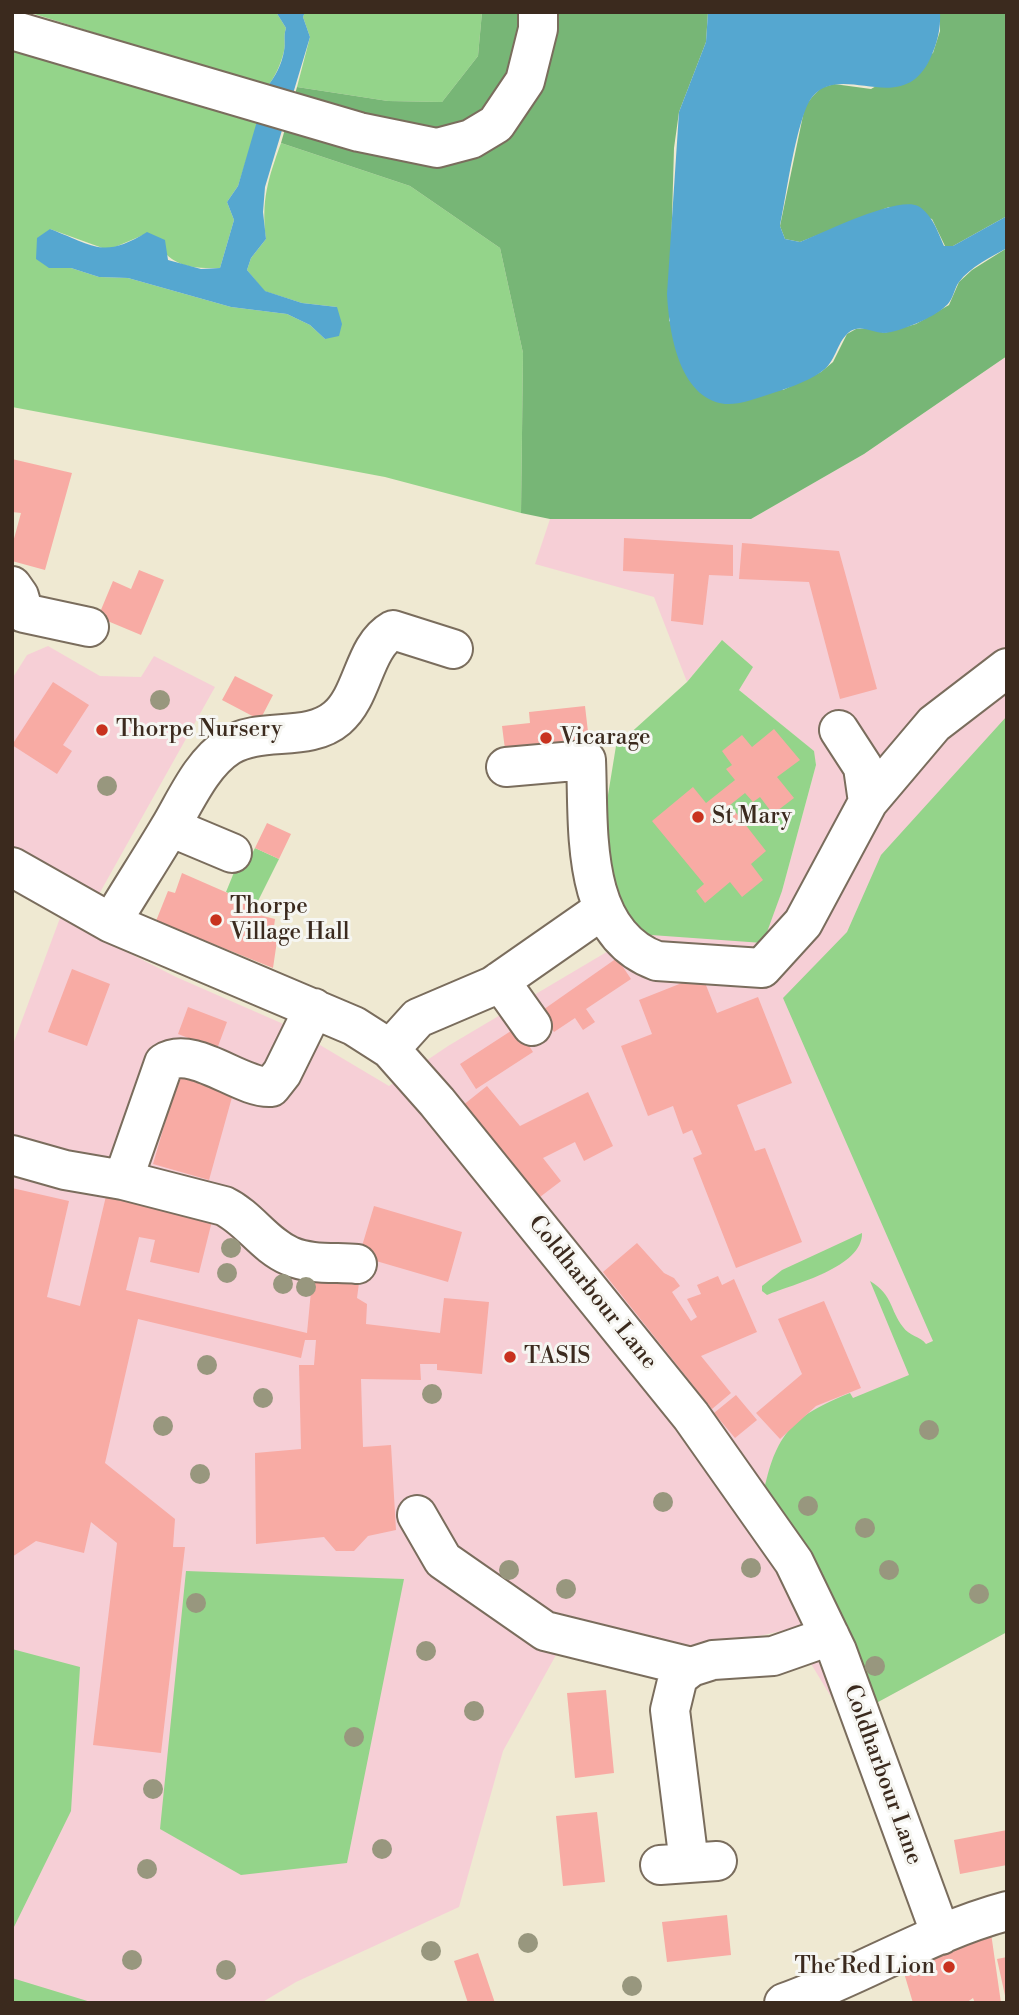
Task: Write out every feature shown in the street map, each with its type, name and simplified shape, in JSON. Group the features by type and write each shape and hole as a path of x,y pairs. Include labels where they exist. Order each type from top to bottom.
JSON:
{"street":[{"path":"12,30 359,132 437,148 471,139 496,124 525,81 538,12"},
{"path":"16,613 89,627"},
{"path":"111,923 192,788 229,746 259,736 317,729 335,719 351,703 382,637 393,630 453,649"},
{"path":"506,767 586,760 597,894 627,940 641,956 657,961 762,968 803,923 867,802 934,724 1007,668"},
{"path":"839,730 863,767 867,802"},
{"path":"170,827 232,853"},
{"name":"Coldharbour Lane","path":"12,867 111,923 354,1026 390,1049 691,1416 794,1562 830,1636 941,1935"},
{"path":"390,1049 418,1018 500,981 597,894"},
{"path":"500,981 532,1026"},
{"path":"123,1180 164,1063 170,1059 186,1059 230,1072 257,1088 271,1087 282,1073 314,1008"},
{"path":"12,1155 65,1170 123,1180 224,1206 236,1212 287,1255 300,1260 357,1264"},
{"path":"416,1515 443,1560 545,1631 691,1667"},
{"path":"689,1863 670,1710 678,1677 691,1667 713,1660 772,1656 830,1636"},
{"path":"784,2003 823,1989 976,1919 1007,1911"}],"shaded area":[{"name":"TASIS","path":"1007,356 1007,1632 845,1720 790,1629 650,1661 562,1644 503,1751 459,1907 296,1982 261,2003 12,2003 12,1047 60,918 176,977 288,1026 389,1086 448,1046 637,934 782,891 816,765 813,751 738,689 721,641 687,682 654,597 535,564 550,519 751,519 864,454"},
{"name":"Thorpe Nursery","path":"48,646 100,676 141,677 154,656 215,687 98,896 12,847 12,679 27,655"}],"green space":[{"path":"28,12 276,12 286,28 285,48 267,87"},
{"path":"305,12 482,12 478,56 442,102 388,101 297,87 310,37 303,17"},
{"path":"482,12 708,12 706,42 679,112 674,148 669,321 783,390 821,372 833,362 847,334 856,329 871,328 884,333 916,324 949,305 959,282 972,270 1007,248 1007,356 864,454 751,519 550,519 521,513 523,353 500,248 410,186 281,143 297,87 388,101 442,102 478,56"},
{"path":"940,12 1007,12 1007,216 953,246 945,246 932,219 889,207 800,242 785,239 780,226 805,106 821,88 834,84 871,89 933,53 940,31"},
{"path":"12,48 259,120 238,186 227,202 234,220 220,268 195,267 177,262 163,251 148,233 108,250 50,229 49,268 71,268 99,277 128,278 231,307 287,314 310,325 325,339 337,307 302,303 264,291 247,270 251,258 266,239 264,213 267,190 281,143 410,186 500,248 523,353 521,513 385,477 12,407"},
{"path":"722,640 753,667 739,690 814,751 816,765 782,891 763,943 637,934 610,897 600,844 616,746 687,682"},
{"path":"1007,716 1007,1632 845,1720 762,1501 767,1479 779,1445 788,1432 812,1411 850,1393 853,1398 909,1375 870,1281 887,1297 905,1330 926,1344 933,1341 783,998 847,932 881,855"},
{"path":"255,848 279,859 256,905 226,892 237,865 247,863"},
{"path":"862,1233 859,1245 840,1265 767,1295 762,1291 762,1286 782,1270"},
{"path":"186,1571 404,1579 347,1863 241,1875 160,1829"},
{"path":"12,1649 80,1667 71,1811 12,1931"},
{"path":"12,1978 94,2003 12,2003"}],"water":[{"path":"276,12 305,12 303,17 310,37 265,187 263,212 266,239 251,258 247,270 265,291 302,303 337,307 342,324 339,336 325,339 310,325 287,314 231,307 128,278 99,277 71,268 49,268 36,259 37,238 50,229 99,247 120,245 147,232 165,240 168,260 201,269 220,268 234,220 227,202 238,186 267,87 278,70 285,48 286,28"},
{"path":"708,12 940,12 935,48 918,76 904,85 889,88 840,84 826,87 813,96 802,120 793,157 780,226 785,239 800,242 878,211 908,204 923,209 934,224 944,246 953,246 1007,216 1007,248 969,272 958,284 951,299 939,311 891,332 852,330 844,337 826,368 815,376 774,393 730,404 709,399 696,389 687,376 674,343 667,294 679,112 706,42"}],"building":[{"path":"12,459 72,473 45,570 12,561 12,546 21,513 12,512"},
{"path":"624,538 733,545 733,576 709,575 703,625 671,621 674,574 623,571"},
{"path":"742,543 839,551 877,689 840,699 809,582 739,579"},
{"path":"139,570 164,580 141,635 98,617 113,581 131,589"},
{"path":"235,676 273,695 260,720 222,700"},
{"path":"53,682 89,705 63,745 72,751 57,774 12,745"},
{"name":"Vicarage","path":"585,706 590,749 506,757 502,726 530,723 529,712"},
{"name":"St Mary","path":"774,729 800,760 777,777 794,798 773,814 760,797 753,802 745,793 730,805 766,851 751,864 763,880 742,897 730,882 705,903 696,891 704,884 652,821 693,787 706,803 735,780 726,769 732,765 722,751 742,735 752,747"},
{"path":"267,823 291,834 279,859 255,848"},
{"name":"Thorpe Village Hall","path":"182,873 262,908 259,915 275,919 273,934 278,934 273,968 156,921 168,891 175,893"},
{"path":"617,958 631,979 586,1009 595,1022 583,1030 575,1018 554,1032 540,1012"},
{"path":"72,969 110,984 87,1046 48,1032"},
{"path":"702,975 717,1013 758,997 792,1083 737,1105 755,1151 765,1148 802,1242 736,1268 693,1158 702,1154 692,1130 683,1134 673,1106 648,1116 621,1046 652,1034 639,1000"},
{"path":"188,1007 227,1022 217,1049 178,1034"},
{"path":"517,1027 533,1052 476,1089 460,1064"},
{"path":"179,1075 234,1090 209,1180 153,1164"},
{"path":"487,1086 520,1126 588,1092 613,1146 584,1161 575,1142 543,1158 561,1181 536,1200 462,1106"},
{"path":"12,1188 69,1201 47,1297 80,1306 106,1196 212,1221 199,1273 150,1262 155,1240 139,1237 126,1290 307,1333 312,1281 359,1283 357,1298 367,1304 366,1324 440,1333 444,1298 489,1302 482,1374 437,1370 437,1364 420,1364 421,1380 361,1379 363,1447 391,1445 396,1530 368,1536 354,1551 336,1551 324,1537 256,1544 255,1453 301,1449 299,1365 314,1365 316,1340 305,1340 301,1358 138,1319 105,1463 175,1519 173,1547 185,1547 161,1753 93,1745 117,1543 91,1522 84,1553 36,1541 12,1557"},
{"path":"374,1206 462,1232 448,1282 359,1256"},
{"path":"637,1243 664,1273 674,1278 680,1286 672,1292 691,1321 697,1317 687,1299 701,1294 697,1285 718,1276 722,1285 734,1279 757,1332 701,1356 731,1393 712,1409 603,1272"},
{"path":"824,1301 861,1388 816,1406 780,1439 756,1413 802,1374 778,1319"},
{"path":"736,1395 757,1420 735,1438 714,1413"},
{"path":"606,1690 614,1773 575,1778 567,1693"},
{"path":"597,1812 605,1882 563,1886 556,1816"},
{"path":"1007,1830 1007,1865 960,1874 954,1840"},
{"path":"727,1915 731,1955 667,1962 662,1922"},
{"name":"The Red Lion","path":"991,1933 1001,2003 975,2003 973,1998 966,2003 913,2003 901,1963"},
{"path":"478,1953 495,2003 468,2003 454,1961"},
{"path":"1007,1957 1007,2000 1006,2000 997,1959"}],"place":[{"name":"Thorpe Nursery","path":"102,730"},
{"name":"Vicarage","path":"546,738"},
{"name":"St Mary","path":"698,817"},
{"name":"Thorpe Village Hall","path":"216,920"},
{"name":"TASIS","path":"510,1357"},
{"name":"The Red Lion","path":"949,1967"}]}
